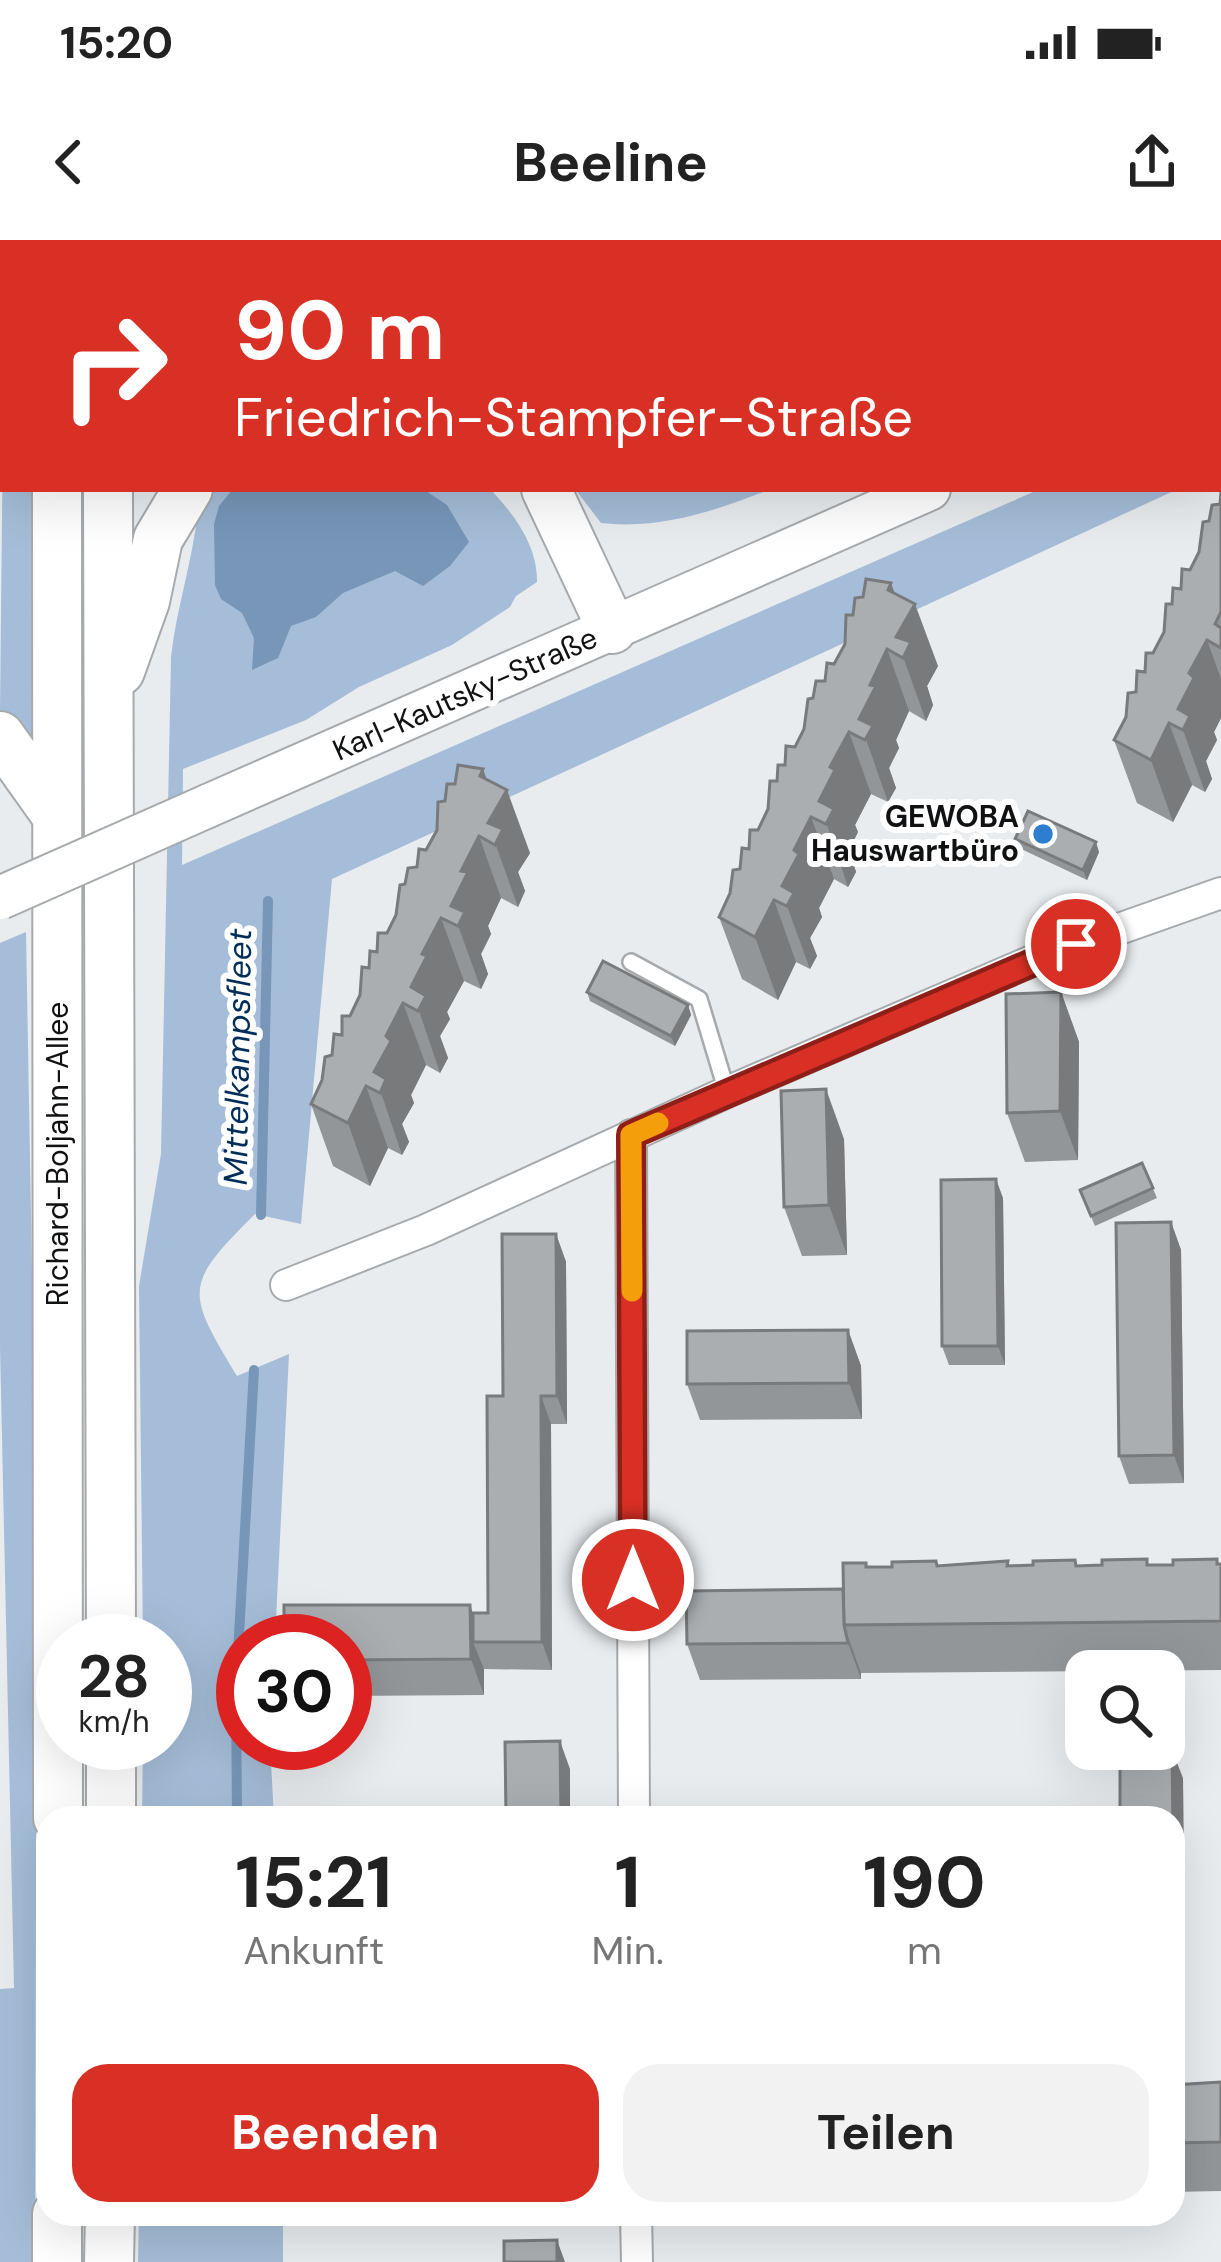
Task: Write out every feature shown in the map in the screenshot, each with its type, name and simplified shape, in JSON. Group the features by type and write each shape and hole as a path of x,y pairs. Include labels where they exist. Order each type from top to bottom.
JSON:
{"main road":[{"name":"Richard-Boljahn-Allee","path":"57,492 58,1806"},
{"name":"Richard-Boljahn-Allee","path":"108,492 111,1614"},
{"path":"109,704 145,601 158,539 186,492"},
{"path":"547,492 612,629"},
{"path":"0,736 57,816"},
{"path":"111,1770 111,1806"},
{"path":"57,2226 57,2262"},
{"path":"110,2226 110,2262"}],"street":[{"name":"Karl-Kautsky-Straße","path":"0,898 921,492"},
{"path":"286,1285 426,1230 727,1092 1048,954 1221,893"},
{"path":"631,1135 634,1806"},
{"path":"636,2226 637,2262"}],"lane":[{"path":"631,962 699,999 727,1092"}],"shaded area":[{"path":"2,492 37,492 40,748 27,742 0,710"},
{"path":"201,492 493,492 523,531 537,582 516,596 510,607 452,645 359,687 306,720 183,769 182,865 1033,492 1171,492 332,879 301,1224 255,1214 215,1257 200,1289 208,1324 237,1376 289,1354 276,1614 216,1614 216,1770 271,1770 273,1806 142,1806 143,1770 192,1770 192,1614 143,1614 139,1286 161,1154 171,657"},
{"path":"231,492 428,492 447,505 469,542 450,566 423,586 395,571 343,593 316,617 291,626 278,658 252,670 254,638 242,613 221,599 215,585 214,524 219,506"},
{"path":"577,492 763,492 688,516 645,524 601,523"},
{"path":"26,932 37,1555 35,2262 0,2262 0,1989 14,1988 0,1346 0,943"},
{"path":"139,2226 283,2226 283,2262 138,2262"}],"building":[{"path":"1221,492 1221,612 1215,624 1221,628 1221,648 1207,640 1189,673 1194,678 1178,709 1190,716 1183,730 1169,723 1151,760 1114,740 1126,717 1128,693 1136,692 1137,671 1145,672 1146,653 1153,653 1164,632 1166,604 1172,604 1173,588 1181,589 1182,569 1190,570 1199,552 1203,522 1209,521 1212,505 1220,504"},
{"path":"866,579 891,583 888,590 915,604 896,637 911,642 903,658 887,649 859,719 873,726 865,740 849,732 819,801 834,809 826,824 811,817 782,886 794,893 787,906 774,900 755,937 719,917 730,893 733,870 740,869 742,848 749,849 750,830 758,830 768,809 770,781 777,781 778,765 785,765 786,746 795,747 804,729 816,681 825,681 827,663 834,664 845,644 846,615 853,615 855,598 863,597"},
{"path":"458,765 483,769 480,776 507,790 488,823 503,829 495,845 479,836 461,871 468,872 451,906 465,912 458,926 441,918 411,987 426,996 418,1011 403,1003 386,1036 391,1041 374,1072 386,1079 380,1093 366,1086 348,1123 311,1104 322,1080 325,1057 332,1055 334,1034 342,1035 342,1016 350,1016 360,995 362,967 369,968 370,951 377,952 378,933 387,933 396,915 408,868 417,867 419,849 426,850 437,830 438,802 445,801 447,784 455,784"},
{"path":"1028,811 1096,842 1083,870 1015,839"},
{"path":"603,961 688,1005 671,1036 587,992"},
{"path":"1061,992 1060,1111 1007,1113 1006,994"},
{"path":"826,1089 829,1205 784,1207 781,1091"},
{"path":"1142,1163 1153,1188 1091,1216 1080,1190"},
{"path":"996,1179 998,1346 942,1346 941,1180"},
{"path":"1171,1222 1174,1455 1119,1456 1116,1223"},
{"path":"502,1234 556,1234 557,1396 541,1396 542,1642 473,1642 473,1613 488,1613 487,1396 503,1396"},
{"path":"848,1330 849,1383 687,1384 687,1331"},
{"path":"1147,1559 1147,1565 1173,1565 1173,1560 1217,1559 1221,1564 1221,1621 844,1625 843,1563 892,1567 892,1562 936,1561 937,1566 1008,1561 1007,1566 1075,1560 1076,1566"},
{"path":"843,1589 848,1643 687,1644 686,1591"},
{"path":"284,1605 470,1605 471,1659 372,1660 372,1614 284,1614"},
{"path":"560,1741 561,1806 506,1806 505,1742"},
{"path":"1120,1770 1172,1770 1173,1806 1120,1806"},
{"path":"1221,2082 1221,2142 1185,2143 1185,2084"},
{"path":"557,2240 557,2262 504,2262 504,2241"}],"waterway":[{"name":"Mittelkampsfleet","path":"261,1215 268,901"},
{"name":"Mittelkampsfleet","path":"237,1806 236,1688 254,1370"}],"slow traffic":[{"path":"632,1291 631,1135 658,1123"}],"place":[{"name":"GEWOBA Hauswartbüro","path":"1043,834"}],"route":[{"path":"633,1580 631,1135 1076,944"}]}
